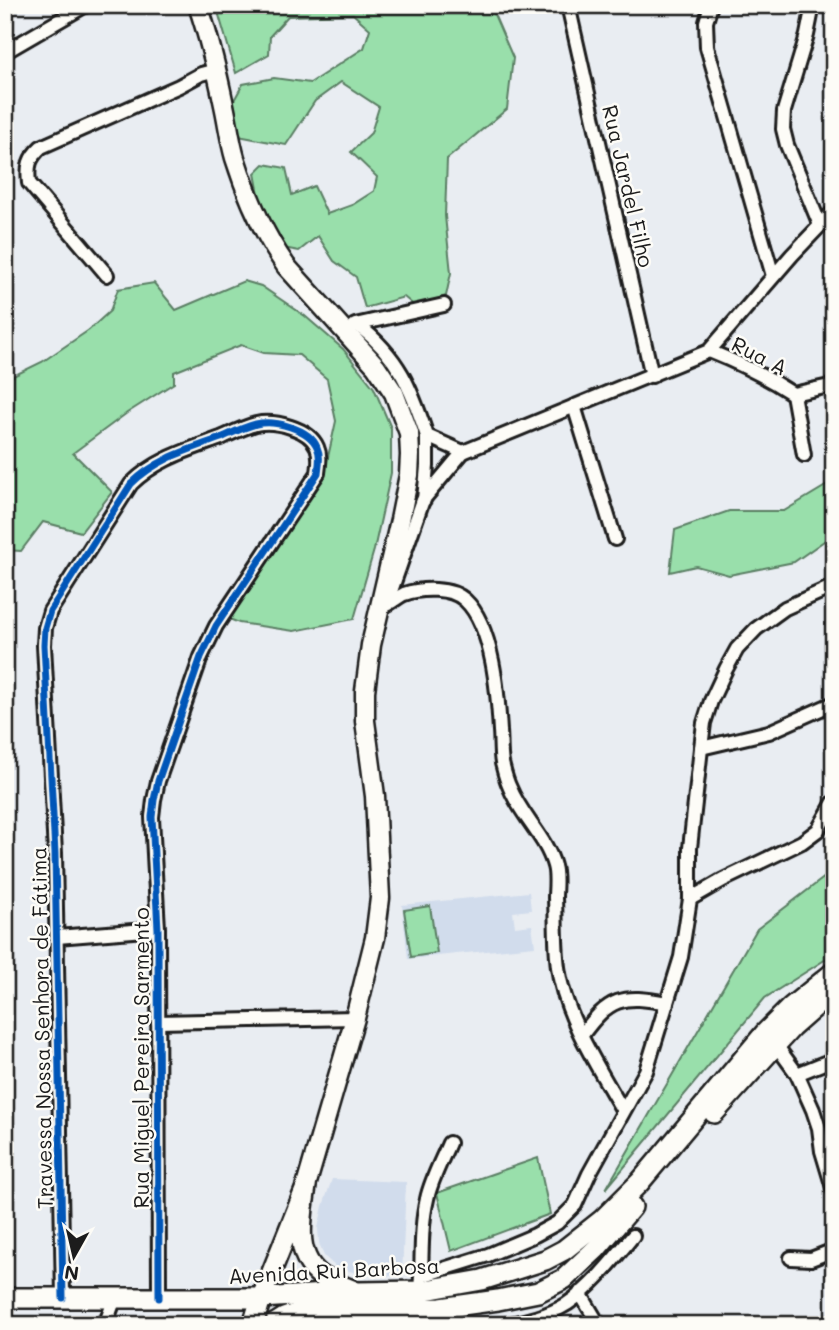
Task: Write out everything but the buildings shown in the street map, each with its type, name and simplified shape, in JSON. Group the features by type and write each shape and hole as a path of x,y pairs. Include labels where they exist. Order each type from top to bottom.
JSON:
{"main road":[{"path":"198,5 216,70 234,156 259,221 286,266 349,326 394,393 409,433 409,475 375,629 365,691 365,721 375,796 380,911 368,972 306,1186 261,1298 253,1325"},
{"name":"Avenida Rui Barbosa","path":"5,1298 261,1298 482,1280 524,1268 564,1250 602,1220 640,1182 765,1033 791,1007 834,972"},
{"name":"Avenida Rui Barbosa","path":"273,1325 307,1310 440,1308 498,1300 538,1292 564,1279 596,1249 791,1028 834,990"},
{"path":"306,1186 300,1227 302,1249 310,1265 323,1277 358,1292"}],"street":[{"path":"5,52 86,5"},
{"name":"Rua Jardel Filho","path":"568,5 652,376"},
{"path":"711,5 706,22 706,47 773,276"},
{"path":"424,500 463,452 709,351 773,276 829,217 787,145 783,129 783,111 807,35 813,5"},
{"path":"107,275 29,183 27,170 30,157 41,147 201,74 216,70"},
{"path":"349,326 444,305"},
{"path":"349,326 373,337 404,375 427,436 424,500 375,629"},
{"name":"Rua A","path":"709,351 773,381 793,394 834,385"},
{"path":"793,394 804,455"},
{"path":"574,407 615,539"},
{"name":"Travessa Nossa Senhora de Fátima","path":"63,1298 55,853 45,628 50,611 131,484 144,471 163,460 257,424 280,423 302,432 316,444 320,458 318,473 216,626 201,657 158,781 152,817"},
{"path":"427,436 463,452"},
{"path":"449,1143 427,1198 420,1283 535,1235 557,1223 575,1205 646,1071 681,957 690,899 690,848 701,748 711,701 737,649 755,629 785,608 834,586"},
{"path":"386,605 403,594 431,590 451,593 465,599 482,628 494,673 501,755 506,776 515,798 548,851 555,869 556,949 560,980 582,1035 623,1111"},
{"path":"701,748 769,732 834,703"},
{"path":"690,899 802,842 818,830 834,802"},
{"name":"Rua Miguel Pereira Sarmento","path":"152,817 158,929 159,1298"},
{"path":"57,937 158,929"},
{"path":"582,1035 601,1011 613,1003 628,999 667,1003"},
{"path":"158,1022 355,1018"},
{"path":"776,1045 797,1074 819,1128 822,1151 834,1191"},
{"path":"797,1074 834,1059"},
{"path":"504,1325 528,1321 568,1303 609,1265 633,1236"},
{"path":"791,1258 811,1259 834,1250"},
{"path":"580,1293 599,1325"},
{"path":"105,1325 115,1298"},
{"path":"440,1308 446,1320 453,1325"}],"shaded area":[{"path":"529,892 531,910 513,912 515,927 532,925 535,946 408,959 402,905"},
{"path":"332,1179 406,1182 402,1276 368,1275 337,1268 324,1256 319,1243 318,1228"}],"green space":[{"path":"216,5 490,5 513,58 507,109 447,159 445,216 451,273 446,296 416,307 404,297 365,308 356,277 334,261 318,236 299,251 278,247 263,216 255,173 264,164 286,168 292,195 314,186 327,214 352,205 374,191 377,177 351,152 371,133 379,107 341,82 315,101 286,145 238,136 233,102 243,84 274,78 310,83 364,48 370,29 353,14 288,16 270,36 269,54 236,73"},
{"path":"244,281 261,286 305,316 343,349 374,388 391,428 391,473 374,550 354,619 294,631 239,623 227,618 326,466 336,421 327,379 299,355 264,353 241,345 174,372 174,383 127,413 73,453 112,492 81,532 43,522 21,551 5,550 5,380 42,362 89,330 110,311 118,289 154,283 176,310"},
{"path":"834,481 834,534 794,562 729,575 696,566 670,572 675,530 729,511 784,511"},
{"path":"834,870 834,954 765,998 606,1189 757,929"},
{"path":"430,906 437,953 411,957 404,910"},
{"path":"538,1158 550,1214 451,1251 437,1193"}],"cycle path":[{"path":"63,1298 55,853 45,628 50,611 131,484 151,468 173,456 252,425 272,423 299,430 313,440 319,454 318,473 216,626 201,657 158,781 154,800 152,817 158,929 159,1298"}]}
